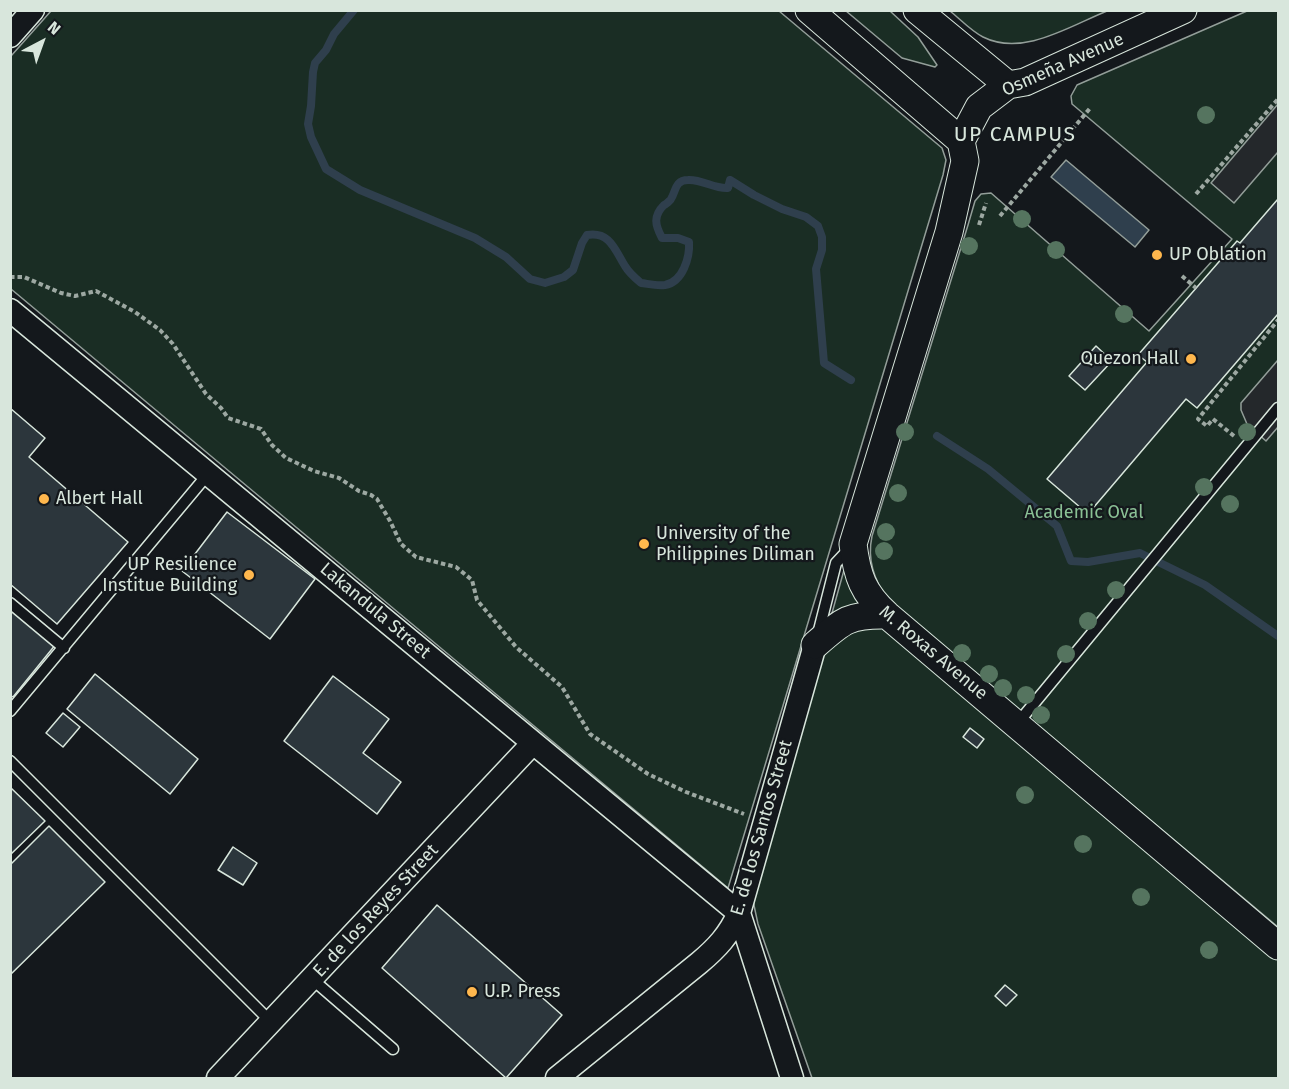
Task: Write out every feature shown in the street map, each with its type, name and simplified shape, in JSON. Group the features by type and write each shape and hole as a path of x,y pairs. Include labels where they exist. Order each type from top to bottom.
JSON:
{"street":[{"path":"10,36 33,10"},
{"path":"809,10 962,141"},
{"path":"917,10 1008,85"},
{"name":"Osmeña Avenue","path":"962,141 979,107 1008,85 1036,77 1183,10"},
{"name":"M. Roxas Avenue","path":"962,141 966,161 948,235 853,544 862,585 869,598 887,615 1278,946"},
{"name":"Lakandula Street","path":"10,310 739,913"},
{"path":"815,645 845,620 856,616 887,615"},
{"name":"E. de los Santos Street","path":"557,1078 721,944 731,929 739,913 815,645"},
{"name":"E. de los Reyes Street","path":"218,1078 533,743"},
{"path":"739,913 792,1078"}],"lane":[{"path":"1017,724 1278,408"},
{"path":"10,711 208,474"},
{"name":"E. de los Santos Street","path":"815,645 836,563 853,544"},
{"path":"10,603 64,648"},
{"path":"10,761 271,1022"},
{"path":"312,979 393,1049"}],"path":[{"path":"1196,194 1278,99"},
{"path":"1000,216 1091,107"},
{"path":"979,226 986,203"},
{"path":"1182,276 1196,288"},
{"path":"10,277 24,277 61,293 75,296 96,291 135,312 160,330 173,344 206,394 228,418 261,429 272,445 286,458 314,471 339,478 371,495 377,499 401,544 408,551 416,557 456,567 472,580 477,600 516,647 562,687 590,734 648,774 686,792 765,821"},
{"path":"1246,446 1213,419 1207,426 1198,419 1258,341 1278,320"}],"green space":[{"path":"51,11 779,11 942,148 946,160 943,175 728,888 11,289 11,56"},
{"path":"846,11 890,11 918,37 937,65 935,67 902,58"},
{"path":"950,11 1107,11 1046,37 1030,42 1014,43 998,42 983,37"},
{"name":"Academic Oval","path":"1247,11 1278,11 1278,927 887,599 875,577 870,553 872,536 975,201 981,194 991,193 1149,331 1232,239 1072,104 1071,96 1077,85"},
{"path":"844,570 851,590 863,607 827,631"},
{"path":"872,617 1278,953 1278,1078 812,1078 758,924 752,896 827,637"}],"shaded area":[{"path":"1278,104 1278,152 1234,203 1211,183"},
{"path":"1278,360 1278,427 1266,441 1247,424 1241,410 1241,403"}],"water":[{"path":"1066,160 1149,230 1135,247 1051,177"}],"building":[{"name":"Quezon Hall","path":"1278,199 1278,314 1197,408 1186,399 1088,514 1047,479 1147,362 1138,355 1237,241 1240,243"},
{"path":"1096,346 1112,361 1085,390 1069,376"},
{"name":"Albert Hall","path":"10,408 45,438 29,457 128,542 57,624 10,584"},
{"name":"UP Resilience Institue Building","path":"227,512 315,579 270,639 182,571"},
{"path":"10,607 56,644 13,697 10,695"},
{"path":"95,674 198,759 170,794 67,709"},
{"path":"333,676 389,719 363,753 401,782 377,814 284,741"},
{"path":"63,713 80,727 63,747 46,733"},
{"path":"970,728 984,739 977,748 963,737"},
{"path":"10,787 45,821 10,855"},
{"path":"49,826 105,882 10,975 10,865"},
{"path":"233,847 257,863 243,885 218,870"},
{"name":"U.P. Press","path":"437,905 562,1015 506,1078 382,968"},
{"path":"1005,985 1017,995 1006,1006 995,996"}],"waterway":[{"path":"354,10 334,34 326,50 315,63 313,72 308,124 311,137 326,169 360,190 475,238 506,257 530,279 545,283 564,277 573,270 587,235 601,236 611,243 628,271 641,283 656,285 671,283 684,268 689,242 678,238 662,238 657,225 658,213 671,200 676,186 684,180 728,188 730,180 782,209 806,217 818,226 822,237 822,250 816,269 824,363 851,380"},
{"path":"937,436 988,469 1057,526 1071,561 1088,562 1140,553 1205,585 1278,636"}],"place":[{"name":"UP Oblation","path":"1157,255"},
{"name":"Quezon Hall","path":"1191,359"},
{"name":"Albert Hall","path":"44,499"},
{"name":"University of the Philippines Diliman","path":"644,544"},
{"name":"UP Resilience Institue Building","path":"249,575"},
{"name":"U.P. Press","path":"472,992"}],"district":[{"name":"UP CAMPUS","path":"1015,135"}]}
